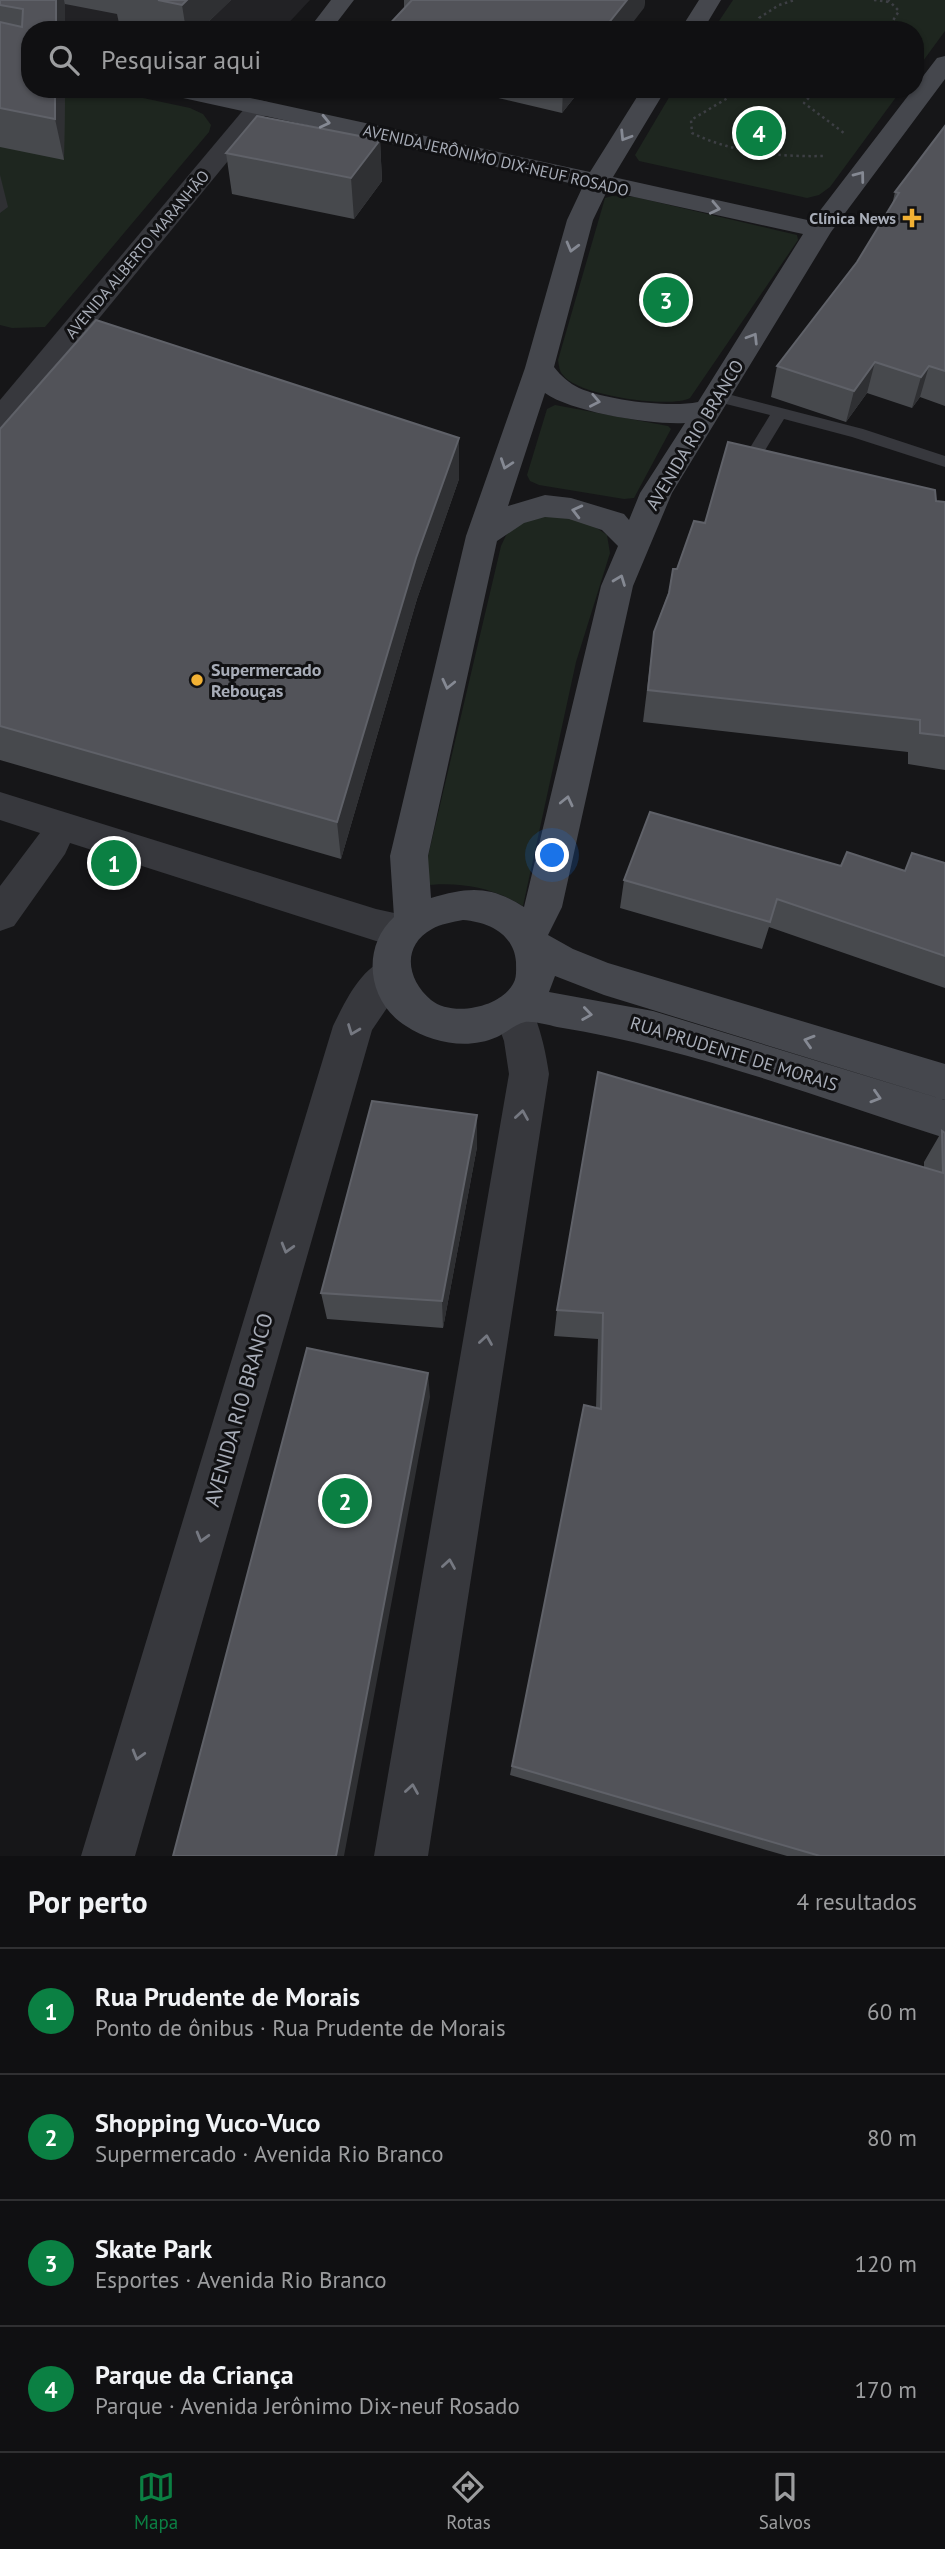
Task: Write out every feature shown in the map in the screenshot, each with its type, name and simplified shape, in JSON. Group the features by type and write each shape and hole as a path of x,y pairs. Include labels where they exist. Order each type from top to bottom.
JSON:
{"main road":[{"path":"326,21 343,0"},
{"path":"697,21 710,0"},
{"name":"AVENIDA RIO BRANCO","path":"924,91 945,63"},
{"name":"AVENIDA JERÔNIMO DIX-NEUF ROSADO","path":"277,98 601,175 825,222"},
{"path":"408,925 410,856 482,536 539,368 580,220 601,175 648,98"},
{"name":"AVENIDA RIO BRANCO","path":"530,940 543,907 617,586 656,493 825,222 919,98"},
{"path":"539,368 551,384 566,394 668,416 688,415 712,402"},
{"path":"482,536 513,515 545,506 571,509 613,522 634,544"},
{"path":"440,906 485,906 506,915 530,940 537,966 533,987 516,1007 501,1018 478,1025 452,1026 428,1020 408,1006 394,989 390,971 392,948 408,925 440,906"},
{"name":"RUA PRUDENTE DE MORAIS","path":"530,940 559,961 604,978 945,1082"},
{"name":"RUA PRUDENTE DE MORAIS","path":"516,1007 621,1020 653,1028 945,1119"}],"street":[{"name":"AVENIDA ALBERTO MARANHÃO","path":"0,419 262,98"},
{"path":"0,806 376,925 408,925"},
{"path":"0,828 365,942 379,950 390,971"},
{"path":"0,915 51,844"},
{"name":"AVENIDA RIO BRANCO","path":"108,1856 353,1026 390,971"},
{"path":"401,1856 529,1074 516,1007"}],"lane":[{"path":"712,402 780,412 945,461"},
{"path":"750,461 780,412"}],"path":[{"path":"759,21 759,18 779,5 795,0"},
{"path":"874,0 889,1 899,11 893,21"},
{"path":"728,98 691,120 692,133 707,142 800,158 833,156"},
{"path":"809,98 804,103 841,128 847,138"}],"shaded area":[{"path":"0,0 310,0 290,21 37,21"},
{"path":"733,0 945,0 945,31 924,60 924,21 719,21"},
{"path":"0,67 21,82 21,98 143,98 190,108 203,114 211,125 209,132 45,327 12,328 0,325"},
{"path":"669,98 895,98 830,187 819,195 807,198 639,161 635,155"},
{"path":"635,197 797,235 798,240 690,398 663,402 603,394 571,382 560,370 558,360 605,198"},
{"path":"555,405 668,426 671,429 634,498 624,499 539,485 530,481 527,475 547,409"},
{"path":"529,516 570,519 589,524 607,535 610,553 576,662 523,906 499,894 474,887 448,884 421,886 501,546 510,527"}],"building":[{"path":"0,0 56,0 56,21 22,21 23,9 0,5"},
{"path":"158,0 187,0 182,5"},
{"path":"412,0 627,0 610,21 392,21"},
{"path":"0,22 21,27 21,98 55,98 55,119 0,108"},
{"path":"257,116 380,140 351,178 226,153"},
{"path":"945,126 945,371 929,366 921,377 875,362 854,391 777,366 857,262 899,193 895,192"},
{"name":"Supermercado Rebouças","path":"96,320 459,438 416,558 337,822 0,726 0,429"},
{"path":"728,442 935,490 936,501 945,502 945,736 920,733 920,720 648,690 654,632 669,593 673,569 677,569 694,521 705,523"},
{"path":"650,812 841,866 847,852 905,871 912,853 945,863 945,956 777,899 770,922 624,880"},
{"path":"598,1072 943,1173 942,1131 945,1133 945,1856 820,1856 512,1766 584,1405 601,1409 603,1313 557,1310"},
{"path":"372,1101 477,1115 442,1301 321,1293"},
{"path":"307,1348 428,1373 336,1856 173,1856"}],"place":[{"name":"Parque da Criança","path":"759,133"},
{"name":"Clínica News","path":"912,218"},
{"name":"Skate Park","path":"666,300"},
{"name":"Supermercado Rebouças","path":"197,680"},
{"name":"Rua Prudente de Morais","path":"114,863"},
{"name":"Shopping Vuco-Vuco","path":"345,1501"}]}
